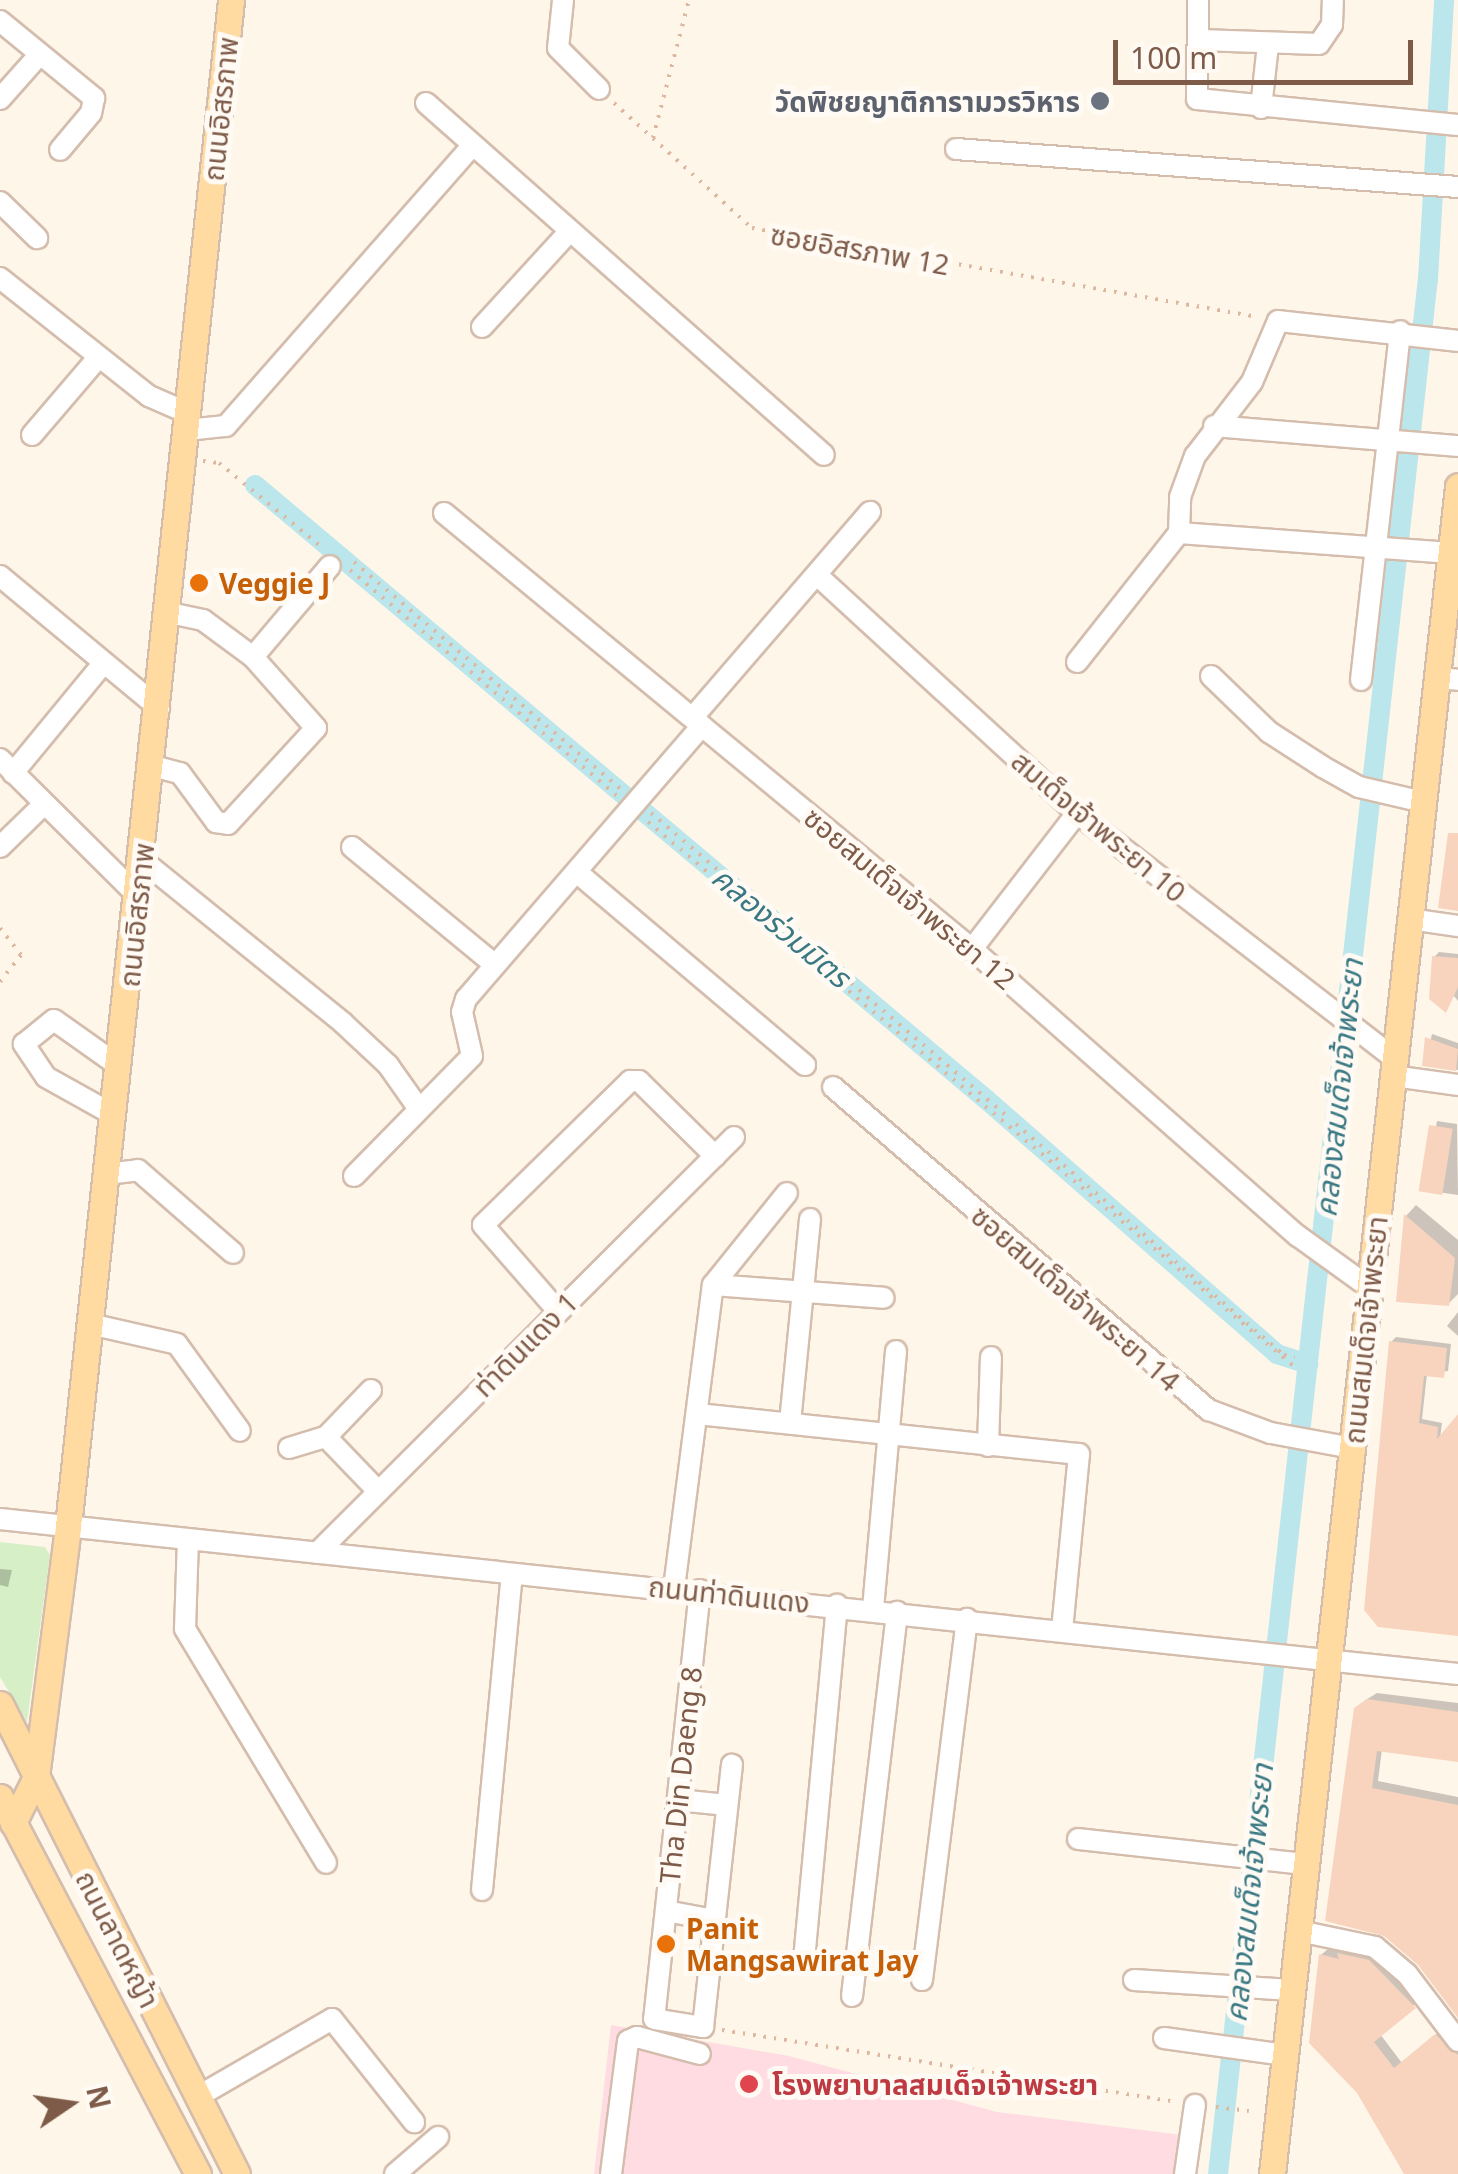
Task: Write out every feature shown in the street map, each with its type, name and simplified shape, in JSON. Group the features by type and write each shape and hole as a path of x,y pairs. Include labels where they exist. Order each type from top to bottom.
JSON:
{"main road":[{"name":"ถนนอิสรภาพ","path":"13,1823 36,1777 68,1526 170,613 231,0"},
{"name":"ถนนสมเด็จเจ้าพระยา","path":"1272,2174 1329,1662 1340,1445 1370,1288 1423,802 1448,679 1450,553 1458,486"},
{"name":"ถนนลาดหญ้า","path":"0,1704 237,2174"},
{"name":"ถนนลาดหญ้า","path":"0,1797 198,2174"}],"street":[{"path":"563,0 558,48 599,89"},
{"path":"1198,0 1197,99 1455,124"},
{"path":"1199,40 1319,44 1332,26 1333,0"},
{"path":"0,21 94,98 91,113 60,150"},
{"path":"1261,108 1268,44"},
{"path":"0,99 40,54"},
{"path":"426,104 824,455"},
{"path":"0,278 97,359 160,404 210,433 226,426 471,147"},
{"path":"956,149 1454,187"},
{"path":"0,202 37,238"},
{"path":"482,327 568,233"},
{"path":"1078,662 1179,533 1180,496 1214,426 1252,382 1276,324 1405,332 1448,339"},
{"path":"1361,680 1382,546 1405,332"},
{"path":"32,435 97,359"},
{"path":"1214,426 1458,446"},
{"path":"354,1176 472,1056 463,1006 494,964 579,874 635,807 697,722 870,512"},
{"name":"ซอยสมเด็จเจ้าพระยา 12","path":"444,513 972,949 1303,1240 1370,1288"},
{"path":"1179,533 1450,553"},
{"path":"252,657 336,562"},
{"path":"0,576 159,708"},
{"name":"สมเด็จเจ้าพระยา 10","path":"818,576 1077,813 1394,1067"},
{"path":"153,766 180,772 221,824 238,817 314,737 314,723 252,657 203,620 170,613"},
{"path":"103,664 6,766 138,896"},
{"path":"1210,676 1269,732 1359,786 1423,802"},
{"path":"0,847 43,805"},
{"path":"972,949 1077,813"},
{"path":"352,847 494,964"},
{"path":"142,860 388,1064 420,1109"},
{"path":"579,874 805,1064"},
{"path":"1410,920 1458,926"},
{"path":"114,1115 46,1077 24,1044 54,1020 119,1066"},
{"path":"1394,1067 1458,1085"},
{"path":"558,1311 483,1226 496,1212 630,1080 639,1081 715,1156"},
{"name":"ซอยสมเด็จเจ้าพระยา 14","path":"832,1087 1184,1392 1235,1423 1290,1438 1340,1445"},
{"name":"ท่าดินแดง 1","path":"317,1553 734,1137"},
{"path":"107,1174 138,1170 233,1253"},
{"path":"674,1588 713,1285 786,1193"},
{"path":"790,1423 810,1219"},
{"path":"713,1285 884,1298"},
{"path":"90,1324 177,1344 240,1431"},
{"path":"873,1609 896,1351"},
{"path":"988,1446 991,1356"},
{"path":"289,1448 326,1437 371,1390"},
{"path":"698,1414 1079,1454 1062,1630"},
{"path":"326,1437 377,1490"},
{"name":"ถนนท่าดินแดง","path":"0,1519 512,1574 700,1590 1458,1674"},
{"path":"188,1539 185,1629 326,1863"},
{"path":"482,1890 512,1574"},
{"name":"Tha Din Daeng 8","path":"700,1590 654,2019 702,2027"},
{"path":"804,1960 837,1606"},
{"path":"852,1996 897,1612"},
{"path":"922,1980 968,1620"},
{"path":"702,2027 732,1765"},
{"path":"678,1800 727,1805"},
{"path":"1078,1839 1306,1864"},
{"path":"666,1911 714,1920"},
{"path":"1298,1931 1375,1947 1407,1974 1458,2041"},
{"path":"1134,1980 1292,1990"},
{"path":"198,2097 332,2019 414,2122"},
{"path":"611,2174 628,2041 637,2036 700,2054"},
{"path":"1164,2038 1285,2055"},
{"path":"1185,2174 1201,2105"},
{"path":"395,2174 438,2137"}],"path":[{"path":"653,138 690,0"},
{"name":"ซอยอิสรภาพ 12","path":"599,89 752,228 777,236 1276,324"},
{"path":"184,458 219,464 635,807 1284,1355 1295,1358"},
{"path":"354,562 635,807 1296,1368"},
{"path":"0,928 21,956 0,982"},
{"path":"702,2027 1248,2111"}],"shaded area":[{"name":"โรงพยาบาลสมเด็จเจ้าพระยา","path":"611,2025 789,2056 997,2112 1198,2137 1194,2174 594,2174"}],"green space":[{"path":"0,1542 45,1547 50,1555 27,1722 0,1677"}],"building":[{"path":"1448,833 1458,833 1458,911 1438,908"},
{"path":"1432,956 1458,958 1458,987 1446,1013 1429,999"},
{"path":"1425,1037 1458,1049 1456,1071 1422,1066"},
{"path":"1429,1125 1453,1129 1442,1195 1419,1191"},
{"path":"1404,1214 1455,1258 1449,1306 1396,1302"},
{"path":"1389,1341 1447,1348 1444,1378 1424,1376 1419,1423 1438,1427 1437,1439 1458,1414 1458,1636 1378,1627 1364,1610"},
{"path":"1367,1699 1458,1712 1458,1762 1377,1751 1372,1788 1458,1805 1458,2018 1418,1965 1384,1936 1325,1921 1354,1708"},
{"path":"1337,1953 1369,1960 1416,2008 1374,2042 1394,2068 1435,2034 1458,2055 1458,2174 1404,2174 1357,2093 1309,2043 1319,1954 1339,1959"}],"waterway":[{"name":"คลองสมเด็จเจ้าพระยา","path":"1218,2174 1428,279 1444,0"},
{"name":"คลองร่วมมิตร","path":"255,485 987,1100 1277,1354 1308,1364"}],"place":[{"name":"วัดพิชยญาติการามวรวิหาร","path":"1100,101"},
{"name":"Veggie J","path":"199,583"},
{"name":"Panit Mangsawirat Jay","path":"666,1944"},
{"name":"โรงพยาบาลสมเด็จเจ้าพระยา","path":"749,2084"}]}
